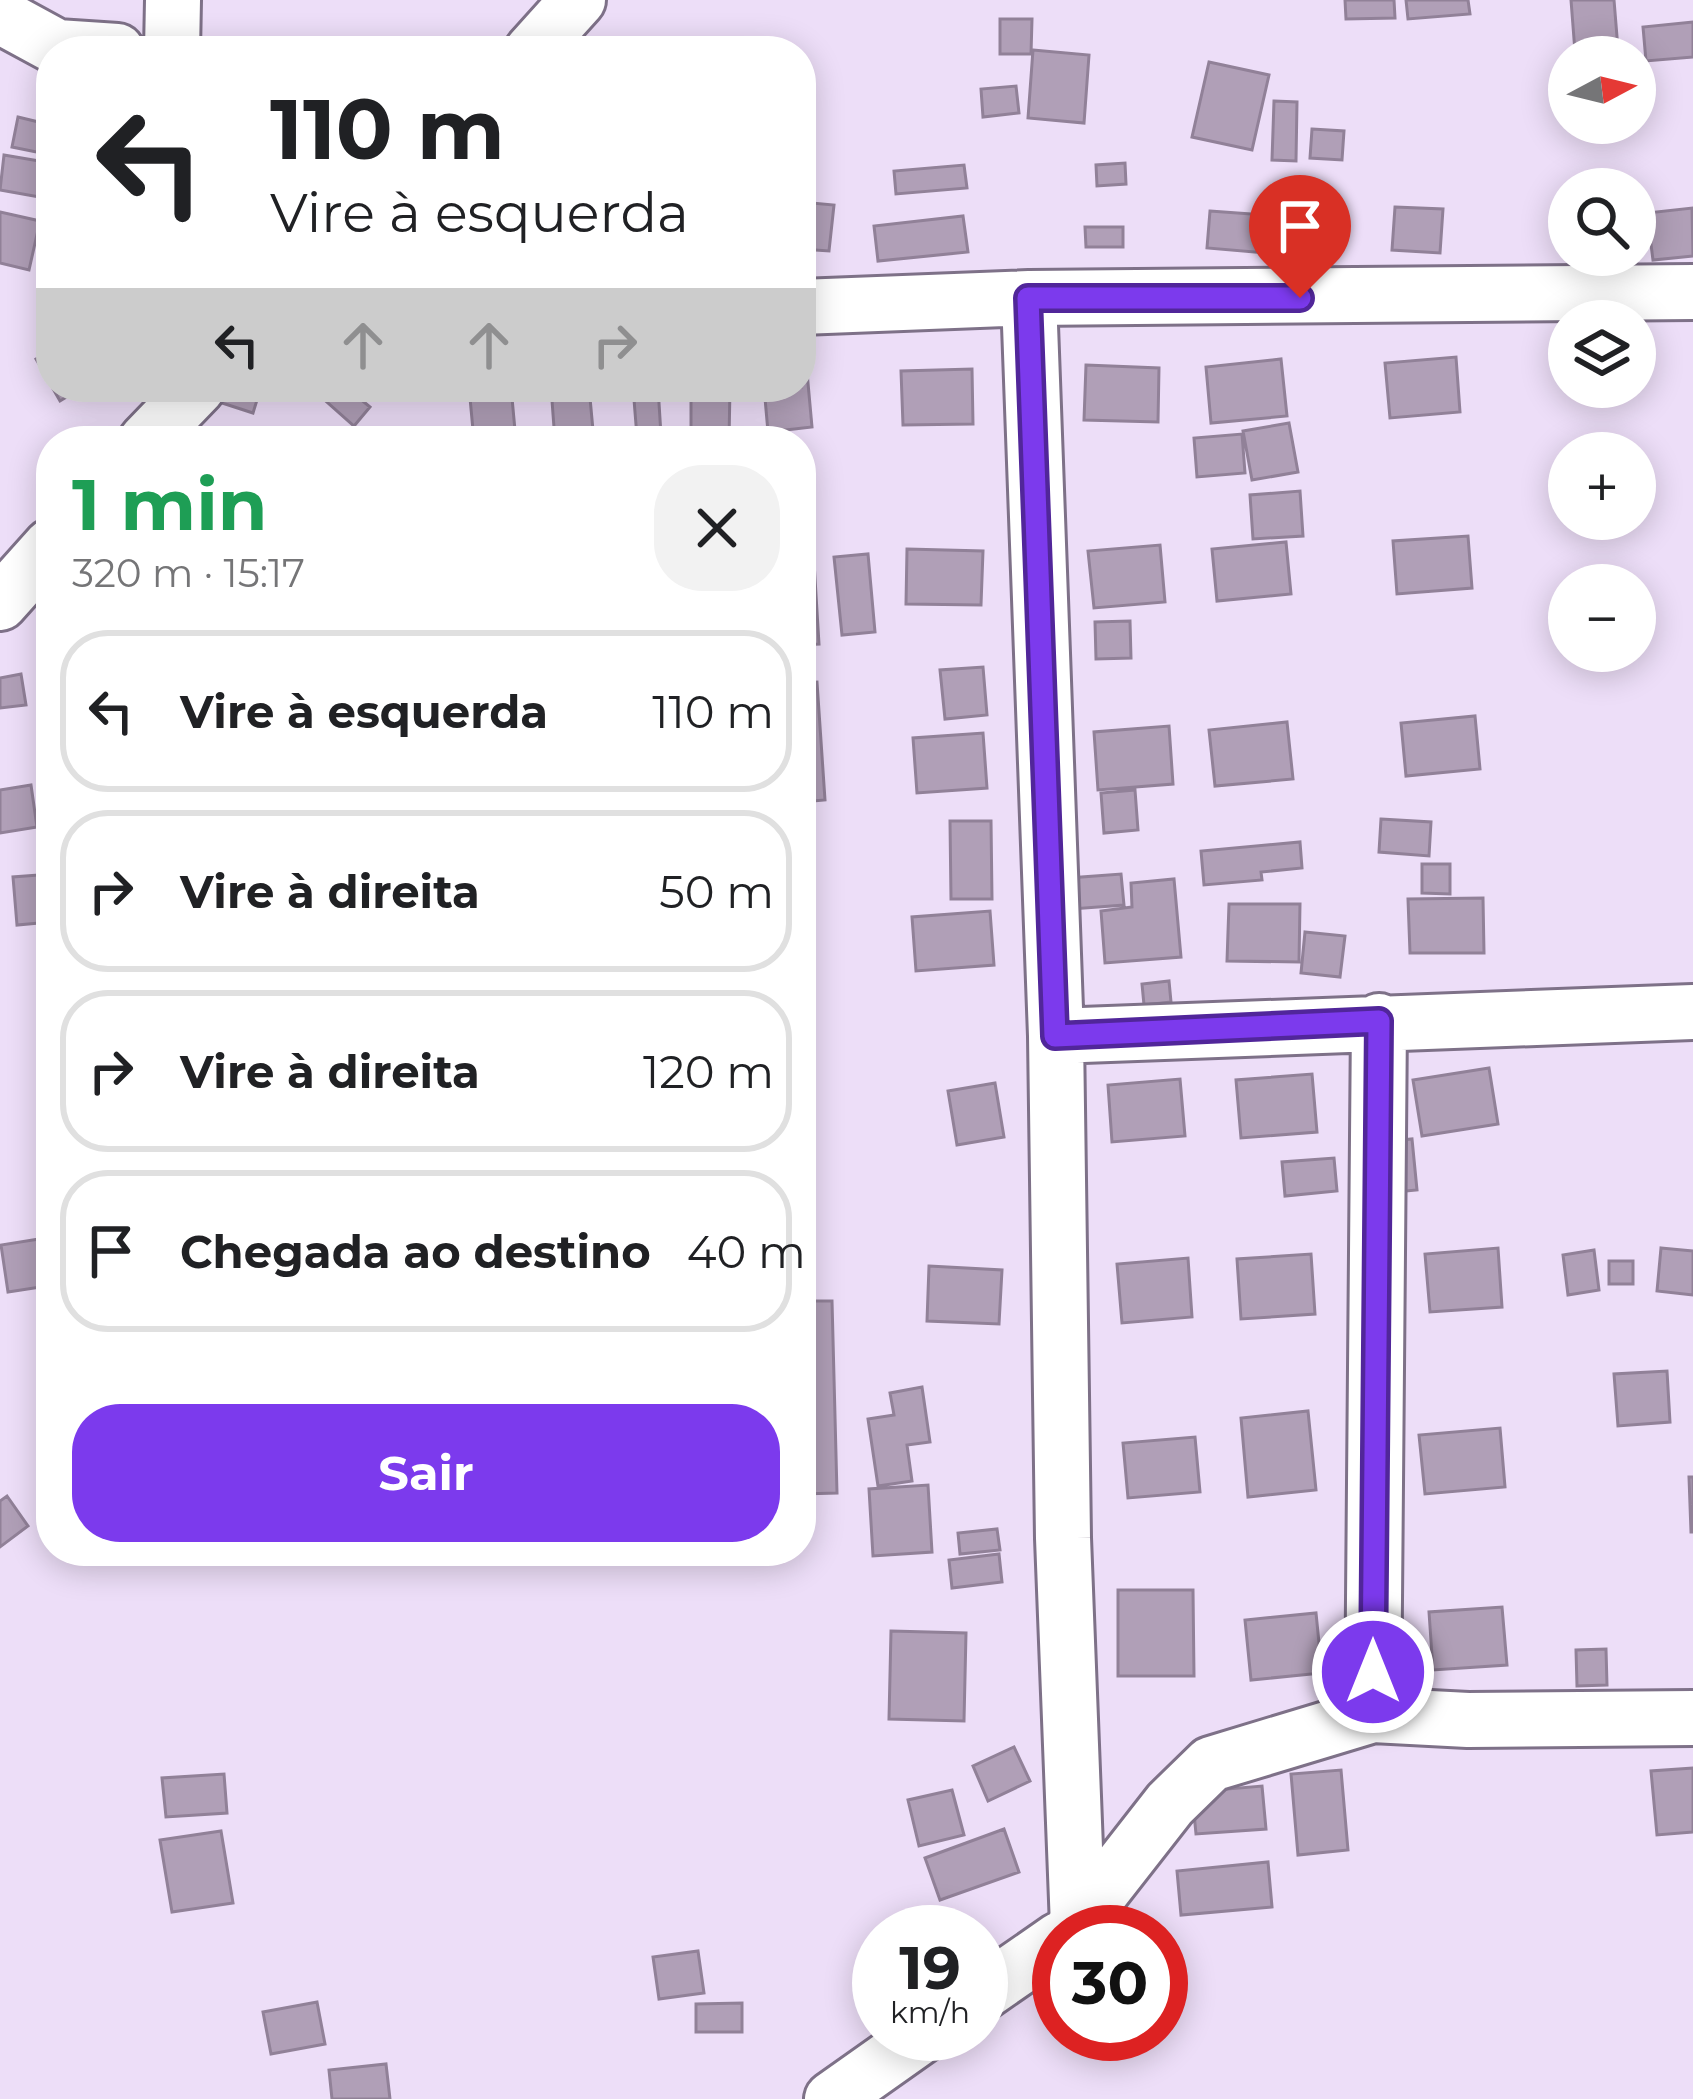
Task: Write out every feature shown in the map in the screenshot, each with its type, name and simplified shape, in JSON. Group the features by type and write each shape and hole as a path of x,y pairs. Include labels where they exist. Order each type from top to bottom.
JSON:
{"street":[{"path":"172,36 173,0"},
{"path":"546,36 578,0"},
{"path":"0,16 37,36"},
{"path":"816,306 1028,298 1693,292"},
{"path":"1028,298 1055,1036 1069,1905"},
{"path":"160,426 184,402"},
{"path":"0,603 36,563"},
{"path":"1055,1036 1693,1012"},
{"path":"1373,1715 1379,1021"},
{"path":"1091,1905 1170,1804 1211,1765 1373,1715 1468,1720 1693,1718"},
{"path":"832,2099 886,2061"}],"building":[{"path":"1345,0 1394,0 1395,18 1346,19"},
{"path":"1406,0 1468,0 1470,14 1408,19"},
{"path":"1571,0 1614,0 1617,36 1574,36"},
{"path":"1000,19 1032,19 1031,54 1000,54"},
{"path":"1693,22 1693,57 1656,60 1656,36 1644,36 1643,27"},
{"path":"1033,50 1089,55 1084,123 1028,118"},
{"path":"1033,50 1089,55 1084,123 1028,118"},
{"path":"1209,62 1269,75 1252,150 1192,137"},
{"path":"1016,86 1019,113 983,117 981,89"},
{"path":"1016,86 1019,113 983,117 981,89"},
{"path":"1274,101 1297,102 1296,161 1272,160"},
{"path":"1274,101 1297,102 1296,161 1272,160"},
{"path":"18,117 36,121 36,152 12,147"},
{"path":"1312,129 1344,131 1342,160 1310,158"},
{"path":"4,155 36,160 36,196 0,190"},
{"path":"1125,163 1126,184 1097,186 1096,165"},
{"path":"964,165 967,188 896,194 894,171"},
{"path":"964,165 967,188 896,194 894,171"},
{"path":"816,203 834,205 829,251 816,250"},
{"path":"1395,207 1443,209 1440,253 1392,250"},
{"path":"1692,208 1693,256 1656,260 1656,212"},
{"path":"1210,211 1280,216 1277,254 1207,248"},
{"path":"0,212 36,220 29,270 0,263"},
{"path":"963,216 968,252 878,261 874,226"},
{"path":"963,216 968,252 878,261 874,226"},
{"path":"1085,227 1123,227 1123,247 1086,247"},
{"path":"1456,357 1460,412 1390,418 1385,363"},
{"path":"1456,357 1460,412 1390,418 1385,363"},
{"path":"1281,359 1287,416 1211,423 1206,367"},
{"path":"1086,365 1159,368 1158,422 1084,420"},
{"path":"972,369 973,424 903,425 901,371"},
{"path":"219,402 256,402 253,413"},
{"path":"219,402 256,402 253,413"},
{"path":"327,402 364,402 370,407 354,426"},
{"path":"470,402 512,402 515,426 473,426"},
{"path":"552,402 590,402 593,426 554,426"},
{"path":"634,402 659,402 660,426 636,426"},
{"path":"691,402 730,402 729,426 691,426"},
{"path":"765,402 810,402 812,426 767,426"},
{"path":"1289,423 1298,472 1252,480 1243,431"},
{"path":"1242,434 1245,473 1197,477 1194,438"},
{"path":"1242,434 1245,473 1197,477 1194,438"},
{"path":"1300,491 1303,536 1253,539 1250,495"},
{"path":"1468,536 1472,588 1397,594 1393,541"},
{"path":"1286,542 1291,594 1217,601 1212,549"},
{"path":"1286,542 1291,594 1217,601 1212,549"},
{"path":"1160,545 1165,602 1094,608 1088,551"},
{"path":"907,549 983,551 981,605 906,604"},
{"path":"868,554 875,632 842,635 834,557"},
{"path":"1130,621 1131,658 1096,659 1095,622"},
{"path":"983,667 987,715 945,719 940,670"},
{"path":"21,674 26,705 0,708 0,678"},
{"path":"816,682 825,800 816,801"},
{"path":"1475,716 1480,769 1406,776 1401,723"},
{"path":"1475,716 1480,769 1406,776 1401,723"},
{"path":"1287,722 1293,779 1215,786 1209,730"},
{"path":"1169,726 1173,784 1098,790 1094,732"},
{"path":"983,733 987,788 917,793 913,738"},
{"path":"31,785 36,827 0,833 0,790"},
{"path":"31,785 36,827 0,833 0,790"},
{"path":"1135,790 1138,830 1104,833 1101,793"},
{"path":"1381,819 1431,822 1429,856 1379,852"},
{"path":"950,821 991,821 992,899 951,899"},
{"path":"1300,842 1302,868 1261,872 1262,880 1204,885 1201,851"},
{"path":"1422,864 1450,864 1450,894 1422,893"},
{"path":"1121,874 1124,905 1072,909 1069,878"},
{"path":"36,875 36,923 17,925 13,877"},
{"path":"1174,879 1181,957 1105,963 1101,911 1132,907 1131,883"},
{"path":"1483,898 1484,953 1410,953 1408,899"},
{"path":"1483,898 1484,953 1410,953 1408,899"},
{"path":"1229,904 1300,904 1299,962 1227,961"},
{"path":"1229,904 1300,904 1299,962 1227,961"},
{"path":"990,911 994,965 916,971 912,917"},
{"path":"990,911 994,965 916,971 912,917"},
{"path":"1305,932 1345,936 1340,977 1301,973"},
{"path":"1305,932 1345,936 1340,977 1301,973"},
{"path":"1169,981 1171,1002 1144,1005 1142,984"},
{"path":"1489,1068 1498,1124 1422,1136 1413,1080"},
{"path":"1312,1074 1317,1132 1241,1138 1236,1080"},
{"path":"1180,1079 1185,1136 1112,1142 1108,1085"},
{"path":"995,1083 1004,1137 957,1145 948,1091"},
{"path":"1412,1139 1417,1190 1384,1193 1380,1142"},
{"path":"1412,1139 1417,1190 1384,1193 1380,1142"},
{"path":"1334,1158 1337,1191 1285,1196 1282,1162"},
{"path":"36,1239 36,1288 8,1292 1,1245"},
{"path":"36,1239 36,1288 8,1292 1,1245"},
{"path":"1498,1248 1502,1307 1430,1312 1425,1254"},
{"path":"1661,1248 1693,1251 1693,1295 1657,1291"},
{"path":"1594,1250 1599,1290 1568,1295 1563,1255"},
{"path":"1594,1250 1599,1290 1568,1295 1563,1255"},
{"path":"1311,1254 1315,1314 1241,1319 1237,1259"},
{"path":"1311,1254 1315,1314 1241,1319 1237,1259"},
{"path":"1188,1258 1192,1317 1122,1323 1117,1264"},
{"path":"1609,1261 1633,1261 1633,1284 1609,1284"},
{"path":"929,1266 1002,1270 999,1324 927,1321"},
{"path":"816,1301 832,1301 837,1493 816,1494"},
{"path":"1667,1371 1670,1422 1618,1426 1614,1374"},
{"path":"922,1387 930,1442 907,1445 912,1481 878,1486 868,1419 894,1415 890,1393"},
{"path":"1308,1411 1316,1490 1248,1497 1241,1418"},
{"path":"1308,1411 1316,1490 1248,1497 1241,1418"},
{"path":"1500,1428 1505,1487 1425,1494 1419,1435"},
{"path":"1195,1437 1200,1492 1128,1498 1123,1443"},
{"path":"1689,1477 1693,1477 1693,1532 1691,1532"},
{"path":"928,1485 932,1552 873,1556 869,1489"},
{"path":"7,1496 28,1526 0,1547 0,1501"},
{"path":"7,1496 28,1526 0,1547 0,1501"},
{"path":"997,1529 1000,1550 960,1554 958,1533"},
{"path":"999,1554 1002,1582 952,1588 949,1560"},
{"path":"999,1554 1002,1582 952,1588 949,1560"},
{"path":"1118,1590 1193,1590 1194,1676 1118,1676"},
{"path":"1502,1607 1507,1665 1433,1670 1429,1612"},
{"path":"1316,1613 1322,1673 1251,1680 1245,1620"},
{"path":"891,1631 966,1633 964,1721 889,1719"},
{"path":"1606,1649 1607,1685 1577,1686 1576,1650"},
{"path":"1014,1747 1030,1781 988,1801 973,1766"},
{"path":"1693,1768 1693,1832 1657,1835 1651,1771"},
{"path":"1341,1770 1348,1850 1298,1855 1291,1774"},
{"path":"224,1774 227,1813 166,1817 162,1778"},
{"path":"224,1774 227,1813 166,1817 162,1778"},
{"path":"1262,1786 1266,1829 1196,1834 1192,1792"},
{"path":"952,1790 964,1835 919,1846 908,1800"},
{"path":"1004,1829 1019,1872 940,1900 925,1858"},
{"path":"221,1831 233,1903 172,1912 160,1840"},
{"path":"1268,1862 1272,1907 1188,1914 1188,1905 1180,1905 1177,1871"},
{"path":"698,1951 704,1993 659,1999 653,1957"},
{"path":"317,2002 325,2044 271,2054 263,2012"},
{"path":"742,2003 742,2032 696,2032 696,2004"},
{"path":"742,2003 742,2032 696,2032 696,2004"},
{"path":"386,2064 390,2099 332,2099 329,2070"}],"route":[{"path":"1300,298 1028,298 1055,1036 1379,1021 1373,1672"}]}
